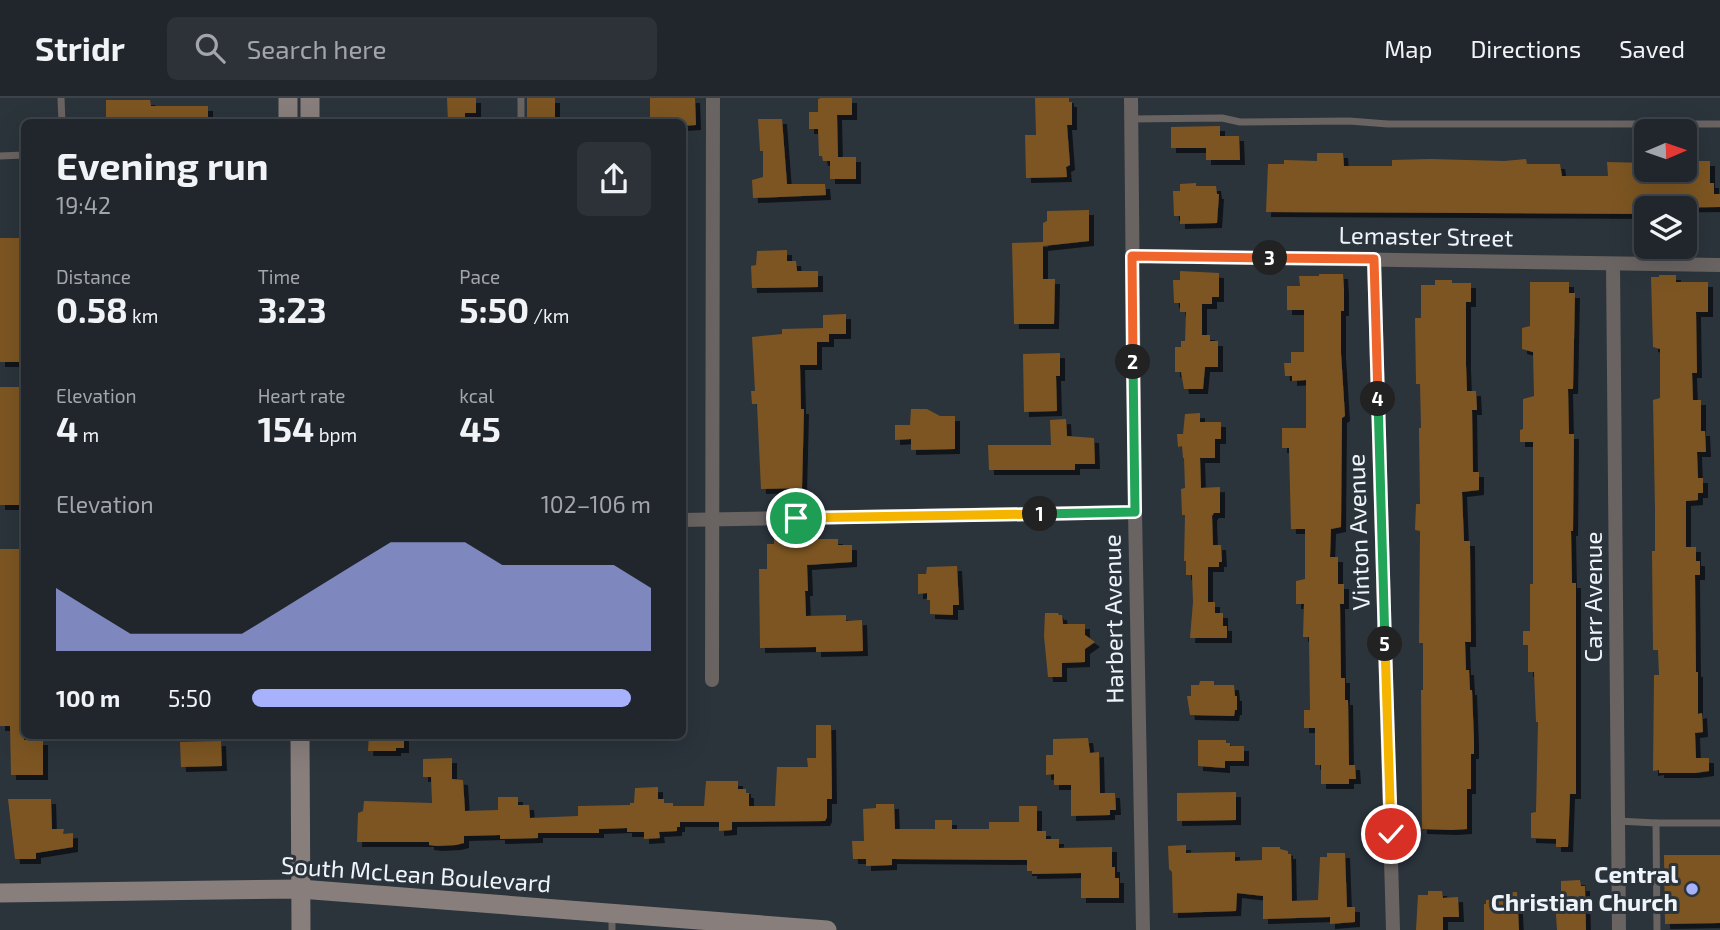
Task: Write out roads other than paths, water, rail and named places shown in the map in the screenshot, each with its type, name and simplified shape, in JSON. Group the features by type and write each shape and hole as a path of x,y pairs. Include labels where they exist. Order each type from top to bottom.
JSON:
{"main road":[{"path":"288,98 288,119"},
{"path":"310,98 310,119"},
{"path":"300,739 301,930"},
{"name":"South McLean Boulevard","path":"0,893 300,889 612,922 827,930"}],"street":[{"path":"712,680 713,98"},
{"name":"Harbert Avenue","path":"1131,98 1143,930"},
{"name":"Lemaster Street","path":"1132,256 1720,265"},
{"name":"Vinton Avenue","path":"1374,259 1393,930"},
{"name":"Carr Avenue","path":"1614,264 1619,930"},
{"path":"686,520 1135,512"}],"lane":[{"path":"61,98 62,119"},
{"path":"521,98 521,119"},
{"path":"1131,119 1222,118 1251,122 1349,121 1388,124 1720,124"},
{"path":"0,156 21,155"},
{"path":"1618,821 1720,823"},
{"path":"1656,823 1657,930"}],"place":[{"name":"Central Christian Church","path":"1692,889"}]}
